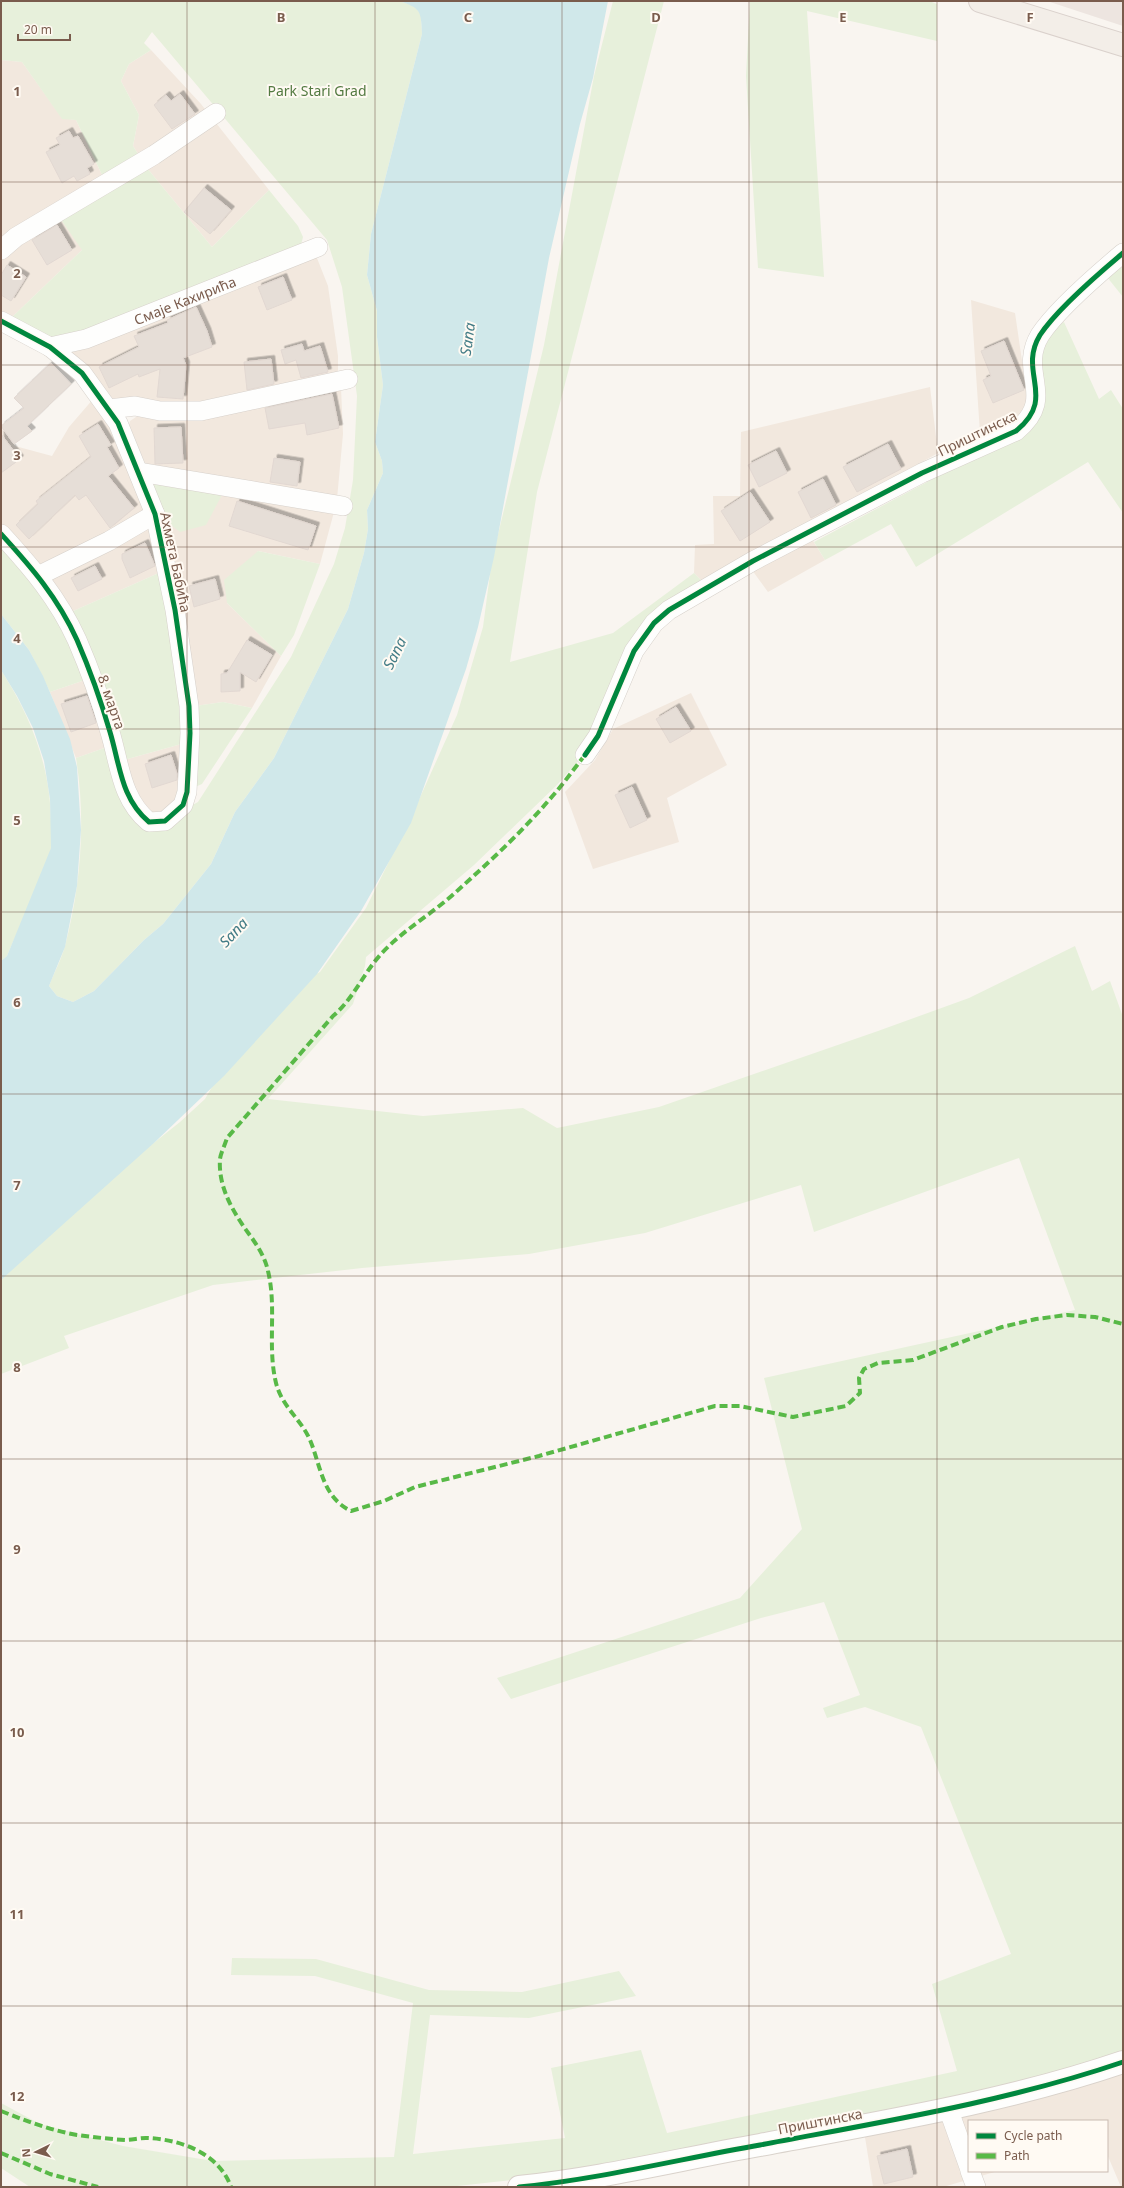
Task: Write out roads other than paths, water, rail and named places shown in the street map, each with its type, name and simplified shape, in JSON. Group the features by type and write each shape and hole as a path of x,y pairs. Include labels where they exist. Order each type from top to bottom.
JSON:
{"main road":[{"path":"980,1 1123,45"}],"street":[{"path":"1,250 16,237 154,155 216,113"},
{"name":"Смaје Кахирића","path":"50,347 86,339 318,247"},
{"name":"Приштинска","path":"585,755 598,736 634,651 654,623 669,610 753,561 922,473 1016,431 1026,422 1034,412 1036,402 1032,363 1034,350 1040,336 1080,291 1123,253"},
{"name":"Ахмета Бабића","path":"2,323 50,347 82,374 109,409 139,472 155,514 175,610 189,706 189,774"},
{"path":"109,409 135,406 160,411 201,411 348,379"},
{"path":"139,472 343,506"},
{"path":"38,576 109,541 155,514"},
{"name":"8. марта","path":"1,534 38,576 55,600 76,640 94,683 110,732 124,787 134,809 149,822 165,821 183,805 189,774"},
{"name":"Приштинска","path":"519,2187 629,2169 948,2108 1049,2084 1123,2062"},
{"path":"948,2108 968,2164"},
{"path":"970,2172 976,2187"}],"water":[{"name":"Sana","path":"399,1 608,1 593,78 580,124 549,258 494,557 478,627 466,669 411,823 361,911 317,974 224,1076 155,1142 1,1280 1,961 7,956 51,848 50,799 44,761 33,728 17,696 1,670 1,614 29,650 43,676 70,739 77,767 81,830 77,886 65,947 49,986 57,996 73,1002 94,991 144,940 163,924 211,864 235,812 274,758 348,609 364,553 368,529 367,510 383,473 382,461 375,442 383,385 377,337 377,311 367,275 371,234 422,34 420,15 416,8"}],"park label":[{"name":"Park Stari Grad","path":"317,90"}]}
